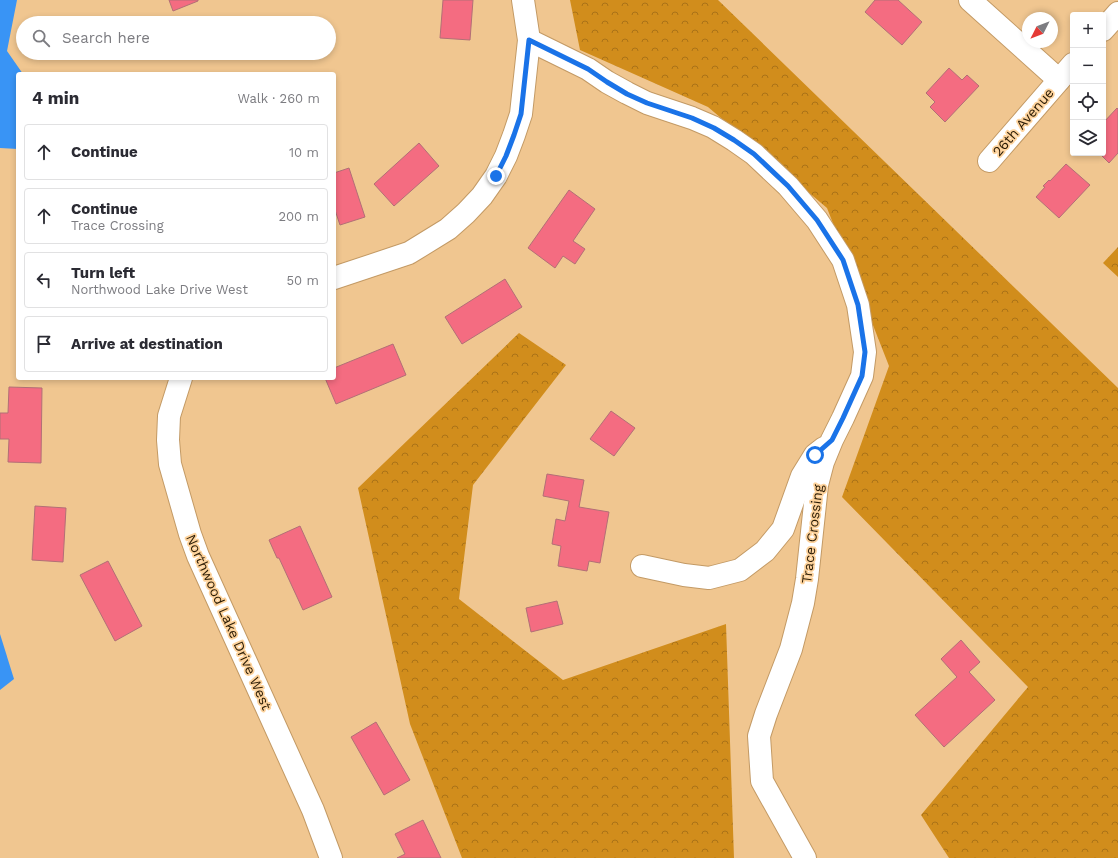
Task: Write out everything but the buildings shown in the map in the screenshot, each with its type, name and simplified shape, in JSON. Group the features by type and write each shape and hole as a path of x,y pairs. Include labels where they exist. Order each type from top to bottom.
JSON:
{"street":[{"path":"336,277 409,253 448,229 482,196 496,176 506,156 521,114 529,40 523,0"},
{"path":"970,0 1066,72"},
{"path":"1106,27 1118,13"},
{"name":"Trace Crossing","path":"529,40 588,69 627,94 647,103 692,118 714,128 754,154 788,186 817,220 843,260 858,305 865,352 862,376 832,440 817,485 807,580 802,607 791,649 759,736 762,781 805,858"},
{"name":"26th Avenue","path":"989,161 1066,72"},
{"name":"Northwood Lake Drive West","path":"180,380 169,416 168,440 170,464 190,534 202,564 313,810 331,858"},
{"path":"642,566 684,576 709,578 740,570 765,551 783,528 802,476 815,455 832,440"}],"green space":[{"path":"570,0 718,0 1118,388 1118,858 949,858 921,815 1028,687 842,497 889,366 827,208 708,107 580,50"},
{"path":"1118,247 1118,277 1103,263"},
{"path":"519,333 566,365 473,485 459,599 563,680 726,624 734,858 462,858 410,724 358,488"}],"water":[{"path":"0,0 17,0 7,51 22,72 16,72 16,149 0,148"},
{"path":"0,634 14,679 0,690"}],"route":[{"path":"496,176 506,156 521,114 529,40 588,69 627,94 647,103 692,118 714,128 754,154 788,186 817,220 843,260 858,305 865,352 862,376 832,440 815,455"}]}
